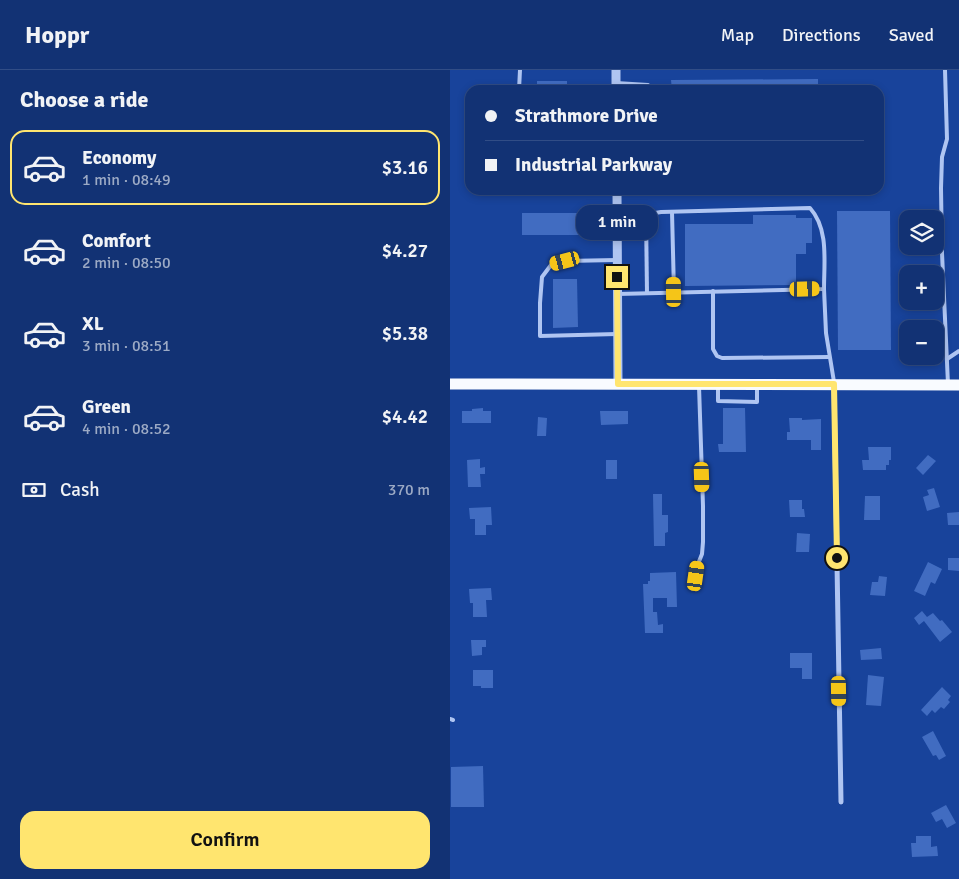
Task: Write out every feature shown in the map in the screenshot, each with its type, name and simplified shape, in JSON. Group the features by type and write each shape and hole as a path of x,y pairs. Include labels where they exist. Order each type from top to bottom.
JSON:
{"main road":[{"path":"450,384 953,385"}],"street":[{"path":"616,70 616,85"},
{"path":"617,195 618,384"},
{"path":"834,384 841,802"}],"lane":[{"path":"519,85 520,70"},
{"path":"945,70 947,139 942,157 942,253 947,359 953,385"},
{"path":"617,213 638,216 672,212 810,208 817,216 823,237 826,333 834,384"},
{"path":"672,212 674,292"},
{"path":"646,214 647,293"},
{"path":"617,260 565,261 551,265 542,277 540,336 618,334"},
{"path":"617,294 824,288"},
{"path":"713,291 713,349 717,356 722,358 830,357"},
{"path":"947,359 959,351"},
{"path":"695,587 703,542 699,384"},
{"path":"718,384 718,401 756,402 757,384"}],"building":[{"path":"818,79 818,85 672,85 671,80"},
{"path":"537,81 567,81 567,85 537,85"},
{"path":"837,211 890,211 891,350 838,350"},
{"path":"522,213 581,213 581,235 522,235"},
{"path":"753,215 796,215 796,218 812,218 812,243 806,243 806,254 796,254 796,285 685,286 685,224 753,224"},
{"path":"553,279 577,279 578,327 553,328"},
{"path":"483,408 483,411 491,411 491,423 462,423 462,411"},
{"path":"723,408 745,408 746,452 719,452 718,444 723,444"},
{"path":"600,411 628,411 628,424 601,425"},
{"path":"538,417 547,418 546,436 537,436"},
{"path":"789,418 802,418 802,420 821,419 821,450 811,450 811,440 787,440 787,432 790,432"},
{"path":"868,447 891,447 891,460 889,460 889,465 886,465 886,470 863,470 862,460 869,460"},
{"path":"928,455 936,461 923,475 916,468"},
{"path":"480,459 480,468 485,467 485,474 480,474 481,487 468,487 467,460"},
{"path":"606,460 617,460 617,479 606,479"},
{"path":"934,488 940,507 927,511 923,497 929,495 927,490"},
{"path":"653,494 662,494 662,515 668,515 668,532 665,533 665,546 654,546"},
{"path":"865,496 880,496 880,520 864,520"},
{"path":"789,500 802,500 802,509 804,509 805,517 790,517"},
{"path":"491,507 492,525 486,525 486,535 475,535 475,519 470,519 469,508"},
{"path":"959,512 959,525 948,525 947,513"},
{"path":"797,533 810,534 809,552 796,552"},
{"path":"948,558 959,558 959,571 948,570"},
{"path":"928,562 942,569 935,584 931,582 925,596 914,591"},
{"path":"676,572 677,607 667,607 667,598 653,598 653,612 657,612 658,625 663,624 663,633 645,633 643,584 648,584 648,581 650,581 650,573"},
{"path":"879,576 887,577 885,596 870,595 872,582 878,582"},
{"path":"491,588 492,600 486,600 487,617 473,617 473,603 470,603 469,589"},
{"path":"922,611 927,617 933,613 952,632 940,642 924,621 919,625 914,618"},
{"path":"471,640 486,640 486,647 482,647 482,655 472,656"},
{"path":"881,648 882,659 861,660 860,650"},
{"path":"790,653 812,653 812,679 802,679 802,668 790,668"},
{"path":"473,670 493,670 493,688 473,686"},
{"path":"868,675 884,677 881,706 866,705"},
{"path":"942,687 951,696 948,700 950,702 944,709 941,707 935,713 932,710 927,716 921,710"},
{"path":"933,731 946,756 939,760 936,755 933,756 922,737"},
{"path":"483,766 484,807 451,807 451,767"},
{"path":"946,805 956,823 947,828 942,819 936,822 931,813"},
{"path":"916,836 931,836 931,847 937,846 938,856 912,857 911,843 916,843"}],"route":[{"path":"617,277 618,384 834,384 837,558"}]}
